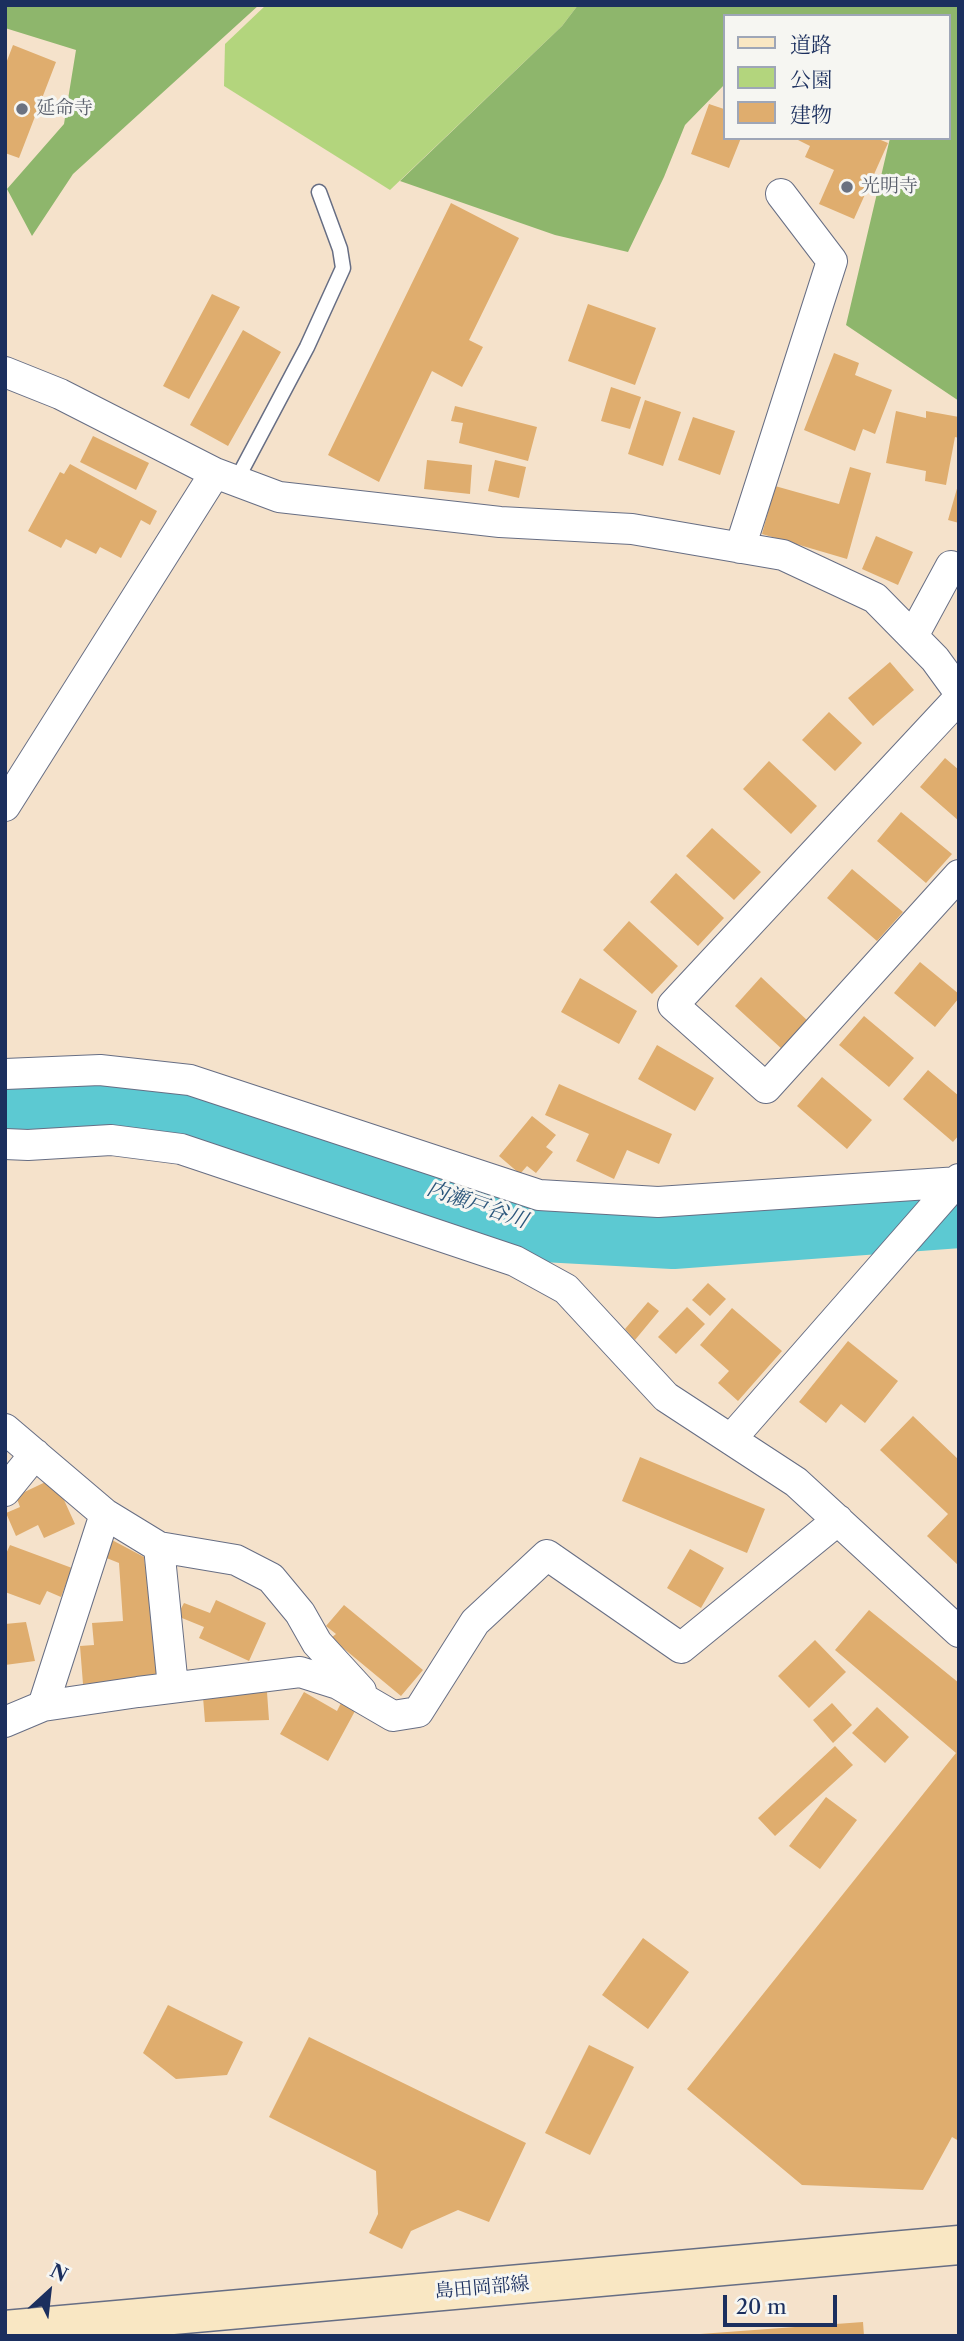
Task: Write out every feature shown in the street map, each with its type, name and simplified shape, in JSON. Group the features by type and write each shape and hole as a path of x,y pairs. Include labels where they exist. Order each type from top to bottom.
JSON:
{"main road":[{"name":"島田岡部線","path":"5,2330 959,2245"}],"street":[{"path":"740,548 832,261 780,194"},
{"path":"5,372 60,394 225,477 279,496 500,522 632,529 783,555 874,598 935,659 959,692"},
{"path":"5,806 225,477"},
{"path":"913,636 950,566"},
{"path":"959,698 673,1005 766,1088 959,875"},
{"path":"5,1074 100,1070 190,1080 539,1195 658,1202 958,1181"},
{"path":"5,1144 111,1140 181,1149 515,1261 566,1289 666,1397 796,1482 959,1632"},
{"path":"731,1439 958,1181"},
{"path":"5,1429 105,1514 159,1547 236,1560 271,1578 300,1613 317,1643 374,1706"},
{"path":"5,1491 35,1454"},
{"path":"43,1706 105,1514"},
{"path":"5,1722 43,1706 300,1672 338,1684 393,1716 418,1712 475,1622 547,1555 681,1648 838,1520"},
{"path":"159,1547 173,1687"}],"lane":[{"path":"225,477 307,347 343,268 340,249 319,192"}],"green space":[{"path":"5,5 259,5 73,174 32,236 7,189 64,124 76,50 5,28"},
{"path":"266,5 578,5 562,26 390,190 224,86 225,44"},
{"path":"578,5 959,5 959,401 846,325 890,140 950,140 950,14 722,14 722,87 685,125 664,177 628,252 555,235 400,181 562,26"}],"building":[{"name":"延命寺","path":"13,45 56,62 19,158 5,153 5,66"},
{"path":"709,104 722,108 722,140 740,140 729,168 691,154"},
{"name":"光明寺","path":"798,140 881,140 888,143 854,219 819,204 834,170 805,157 810,146"},
{"path":"451,203 519,238 469,340 483,347 462,387 432,371 379,482 328,455"},
{"path":"212,294 240,307 189,399 163,386"},
{"path":"588,304 656,328 635,385 568,361"},
{"path":"243,330 281,352 228,446 190,425"},
{"path":"834,353 859,363 855,375 892,390 875,434 863,429 855,451 804,430"},
{"path":"611,387 641,397 630,429 601,421"},
{"path":"645,400 681,412 663,466 628,454"},
{"path":"455,406 537,427 528,461 459,443 463,423 451,421"},
{"path":"896,411 926,418 926,411 959,417 959,438 955,437 946,485 925,481 926,471 886,463"},
{"path":"693,417 735,431 720,475 678,460"},
{"path":"93,436 149,463 136,490 80,462"},
{"path":"427,460 472,465 470,494 424,489"},
{"path":"495,460 526,467 519,498 488,491"},
{"path":"70,464 157,511 150,525 141,520 121,558 100,547 96,554 66,539 61,548 28,531 60,472 64,474"},
{"path":"850,467 871,473 847,559 762,534 775,486 839,504"},
{"path":"959,485 959,523 948,520"},
{"path":"876,536 913,552 898,585 862,569"},
{"path":"890,662 914,690 873,726 848,698"},
{"path":"829,712 862,743 835,771 802,740"},
{"path":"945,758 959,770 959,821 920,787"},
{"path":"769,761 817,806 791,834 743,789"},
{"path":"901,812 952,854 926,883 877,841"},
{"path":"712,828 761,872 734,900 686,856"},
{"path":"852,869 903,912 877,941 827,898"},
{"path":"676,873 724,918 698,946 650,902"},
{"path":"629,921 678,966 652,994 603,950"},
{"path":"920,962 959,994 959,998 935,1027 894,993"},
{"path":"761,977 809,1022 783,1050 735,1006"},
{"path":"580,978 637,1011 619,1044 561,1012"},
{"path":"864,1016 914,1058 889,1087 839,1045"},
{"path":"657,1045 714,1078 695,1111 638,1079"},
{"path":"928,1070 959,1096 959,1135 953,1142 903,1099"},
{"path":"822,1077 872,1120 847,1149 797,1106"},
{"path":"559,1084 672,1134 659,1164 627,1150 614,1179 576,1161 589,1134 545,1115"},
{"path":"532,1116 556,1135 546,1147 553,1152 536,1173 527,1166 520,1174 499,1156"},
{"path":"708,1283 726,1299 710,1316 692,1300"},
{"path":"648,1302 659,1311 635,1340 625,1329"},
{"path":"687,1307 705,1324 676,1354 658,1337"},
{"path":"732,1308 782,1351 738,1401 718,1383 729,1371 700,1345"},
{"path":"848,1341 898,1381 865,1423 841,1404 826,1423 799,1402"},
{"path":"913,1416 959,1460 959,1566 927,1536 948,1514 880,1450"},
{"path":"640,1457 765,1509 747,1553 622,1501"},
{"path":"54,1478 75,1524 44,1538 38,1525 16,1536 6,1513 20,1507 16,1496"},
{"path":"112,1540 144,1557 160,1679 83,1684 80,1646 94,1645 92,1623 123,1621 119,1563 104,1557"},
{"path":"10,1545 72,1568 61,1597 47,1591 40,1605 5,1592 5,1556"},
{"path":"690,1549 724,1568 701,1608 667,1588"},
{"path":"216,1600 266,1623 249,1661 199,1638 204,1627 177,1616 184,1603 210,1613"},
{"path":"344,1605 423,1670 401,1696 331,1638 336,1634 326,1626"},
{"path":"869,1610 959,1683 959,2141 952,2137 923,2190 802,2185 687,2089 956,1753 835,1650"},
{"path":"26,1622 35,1661 5,1665 5,1624"},
{"path":"815,1640 846,1672 809,1708 778,1676"},
{"path":"267,1692 269,1720 205,1722 203,1697"},
{"path":"304,1692 337,1711 341,1703 355,1711 328,1761 280,1734"},
{"path":"832,1703 852,1725 833,1743 813,1720"},
{"path":"877,1707 909,1737 885,1763 852,1733"},
{"path":"835,1746 853,1765 775,1836 758,1818"},
{"path":"826,1797 857,1820 820,1869 789,1846"},
{"path":"643,1938 689,1972 648,2029 602,1995"},
{"path":"168,2005 243,2042 227,2075 176,2079 143,2053"},
{"path":"309,2037 526,2143 489,2222 458,2210 411,2231 402,2249 369,2233 378,2214 376,2171 269,2117"},
{"path":"589,2045 634,2067 590,2155 545,2133"},
{"path":"863,2322 864,2336 700,2336 700,2334"}],"waterway":[{"name":"内瀬戸谷川","path":"5,1108 145,1105 262,1131 544,1228 673,1235 959,1214"}],"place":[{"name":"延命寺","path":"22,109"},
{"name":"光明寺","path":"847,187"}]}
